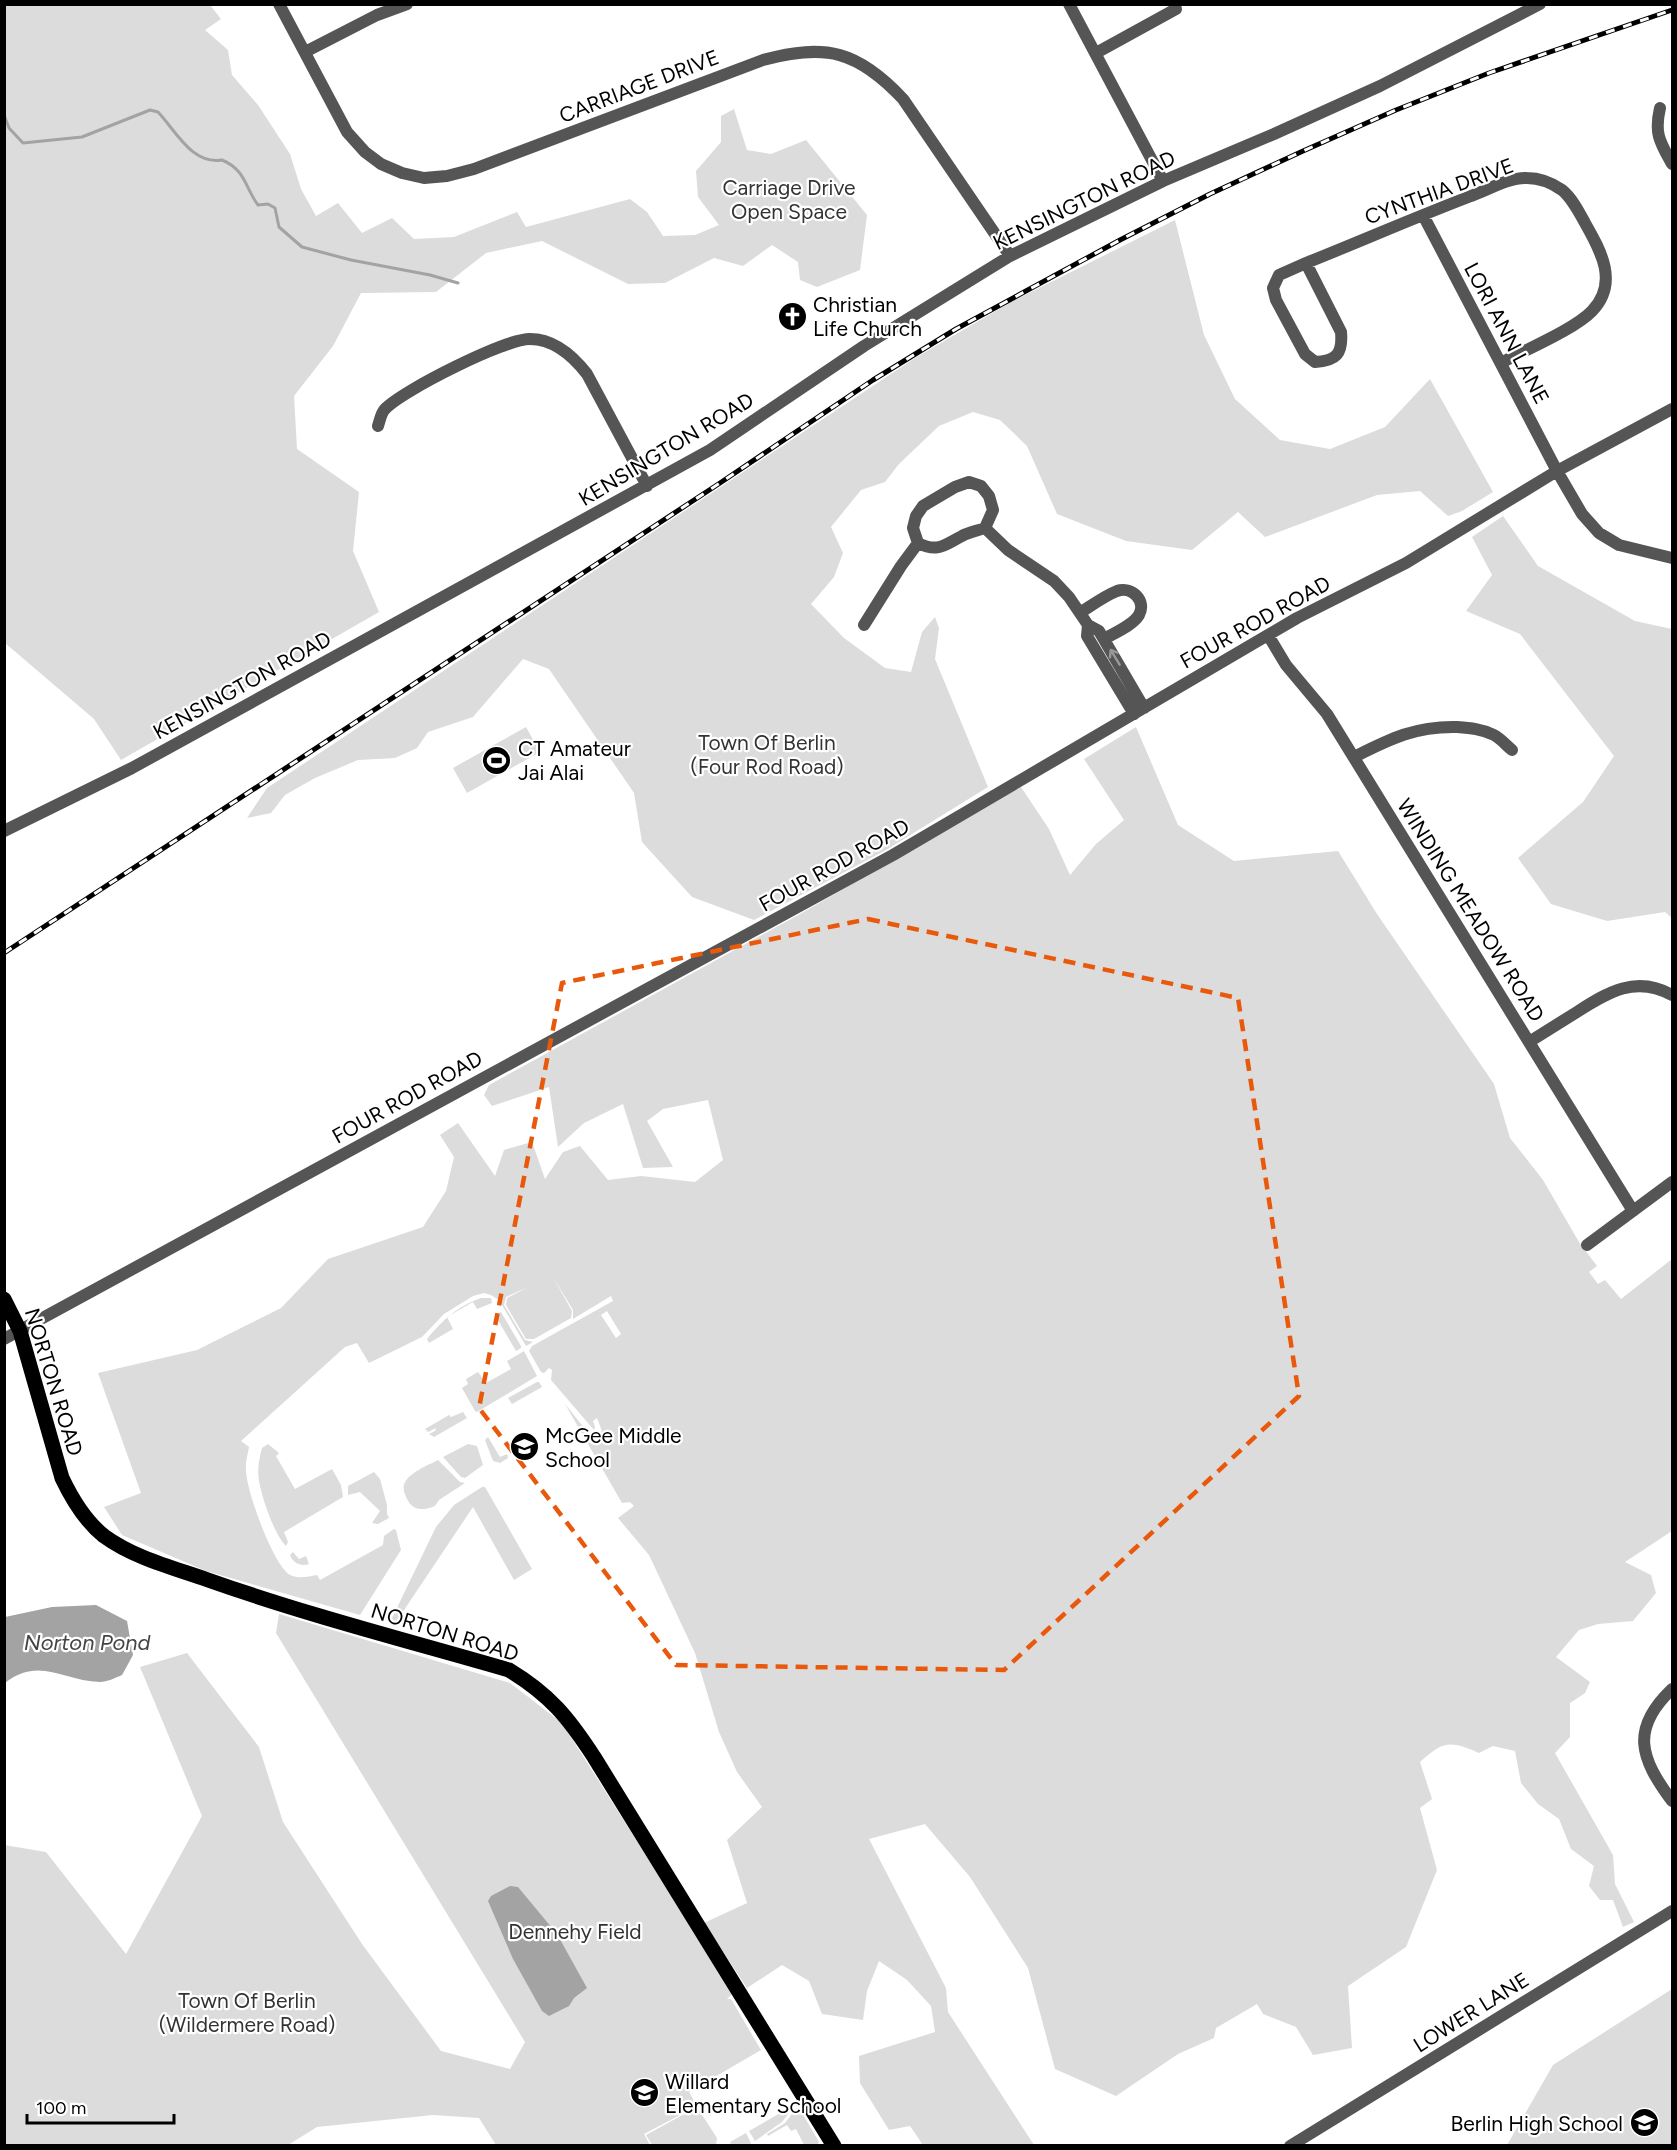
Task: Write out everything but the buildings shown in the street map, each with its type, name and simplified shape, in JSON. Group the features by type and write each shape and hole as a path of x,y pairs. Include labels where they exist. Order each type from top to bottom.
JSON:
{"main road":[{"name":"NORTON ROAD","path":"4,1299 20,1331 62,1478 72,1499 87,1519 104,1535 135,1553 245,1593 509,1670 529,1682 557,1706 571,1721 834,2145"}],"street":[{"name":"CARRIAGE DRIVE","path":"279,4 347,132 365,152 381,164 402,173 424,177 447,176 474,169 771,58 816,51 840,54 863,64 884,78 903,99 1010,256"},
{"path":"305,52 377,15 407,4"},
{"path":"1069,4 1163,181"},
{"name":"KENSINGTON ROAD","path":"4,831 132,768 710,450 864,346 1010,256 1163,181 1371,90 1540,4"},
{"path":"1096,53 1176,9"},
{"path":"1660,108 1656,126 1659,139 1672,164"},
{"name":"CYNTHIA DRIVE","path":"1306,264 1341,332 1342,345 1338,355 1326,362 1315,362 1305,354 1276,300 1273,288 1279,275 1423,214 1510,181 1526,178 1545,181 1563,190 1576,206 1604,259 1606,276 1602,294 1593,310 1578,322 1501,363"},
{"name":"LORI ANN LANE","path":"1423,214 1557,471 1582,514 1599,533 1619,545 1672,558"},
{"path":"378,426 382,411 398,398 496,347 531,339 547,342 575,359 587,374 647,486"},
{"name":"FOUR ROD ROAD","path":"4,1338 893,855 1268,635 1325,603 1406,563 1557,471 1672,409"},
{"path":"969,482 981,486 989,496 993,510 985,528 965,534 942,548 928,548 918,543 913,528 916,516 923,506 955,487 969,482"},
{"path":"985,528 1008,550 1054,581 1088,625 1099,631 1139,711"},
{"path":"864,625 918,543"},
{"path":"1080,613 1118,590 1128,590 1137,595 1141,604 1139,615 1131,623 1104,639"},
{"path":"1088,625 1087,636 1139,711"},
{"name":"WINDING MEADOW ROAD","path":"1268,635 1286,665 1327,714 1633,1211"},
{"path":"1354,757 1392,738 1419,729 1444,727 1475,728 1496,736 1512,750"},
{"path":"1529,1042 1604,996 1623,988 1641,986 1661,989 1672,995"},
{"path":"1587,1245 1672,1182"},
{"path":"1672,1689 1657,1703 1645,1726 1644,1746 1652,1769 1672,1802"},
{"name":"LOWER LANE","path":"1290,2145 1672,1911"}],"highlighted area":[{"path":"868,919 1238,998 1299,1396 1004,1670 676,1665 479,1408 562,983"}],"green space":[{"name":"Carriage Drive Open Space","path":"5,4 210,5 221,19 205,30 228,50 232,75 258,105 290,154 301,189 316,216 338,203 362,233 392,218 414,239 454,237 517,212 526,227 630,199 647,212 663,236 695,235 719,225 698,197 696,171 721,142 721,116 734,109 747,150 771,154 806,140 867,215 860,270 817,287 800,280 798,262 772,245 743,266 714,258 665,283 628,284 542,241 486,253 436,292 361,293 333,346 294,396 297,449 359,492 353,551 379,612 121,760 94,719 5,643"},
{"name":"Town Of Berlin (Four Rod Road)","path":"1175,220 1204,335 1235,399 1280,440 1330,449 1385,427 1430,379 1493,492 1462,511 1448,516 1420,491 1377,495 1265,537 1238,512 1192,550 1126,541 1057,514 1027,446 1000,420 973,412 939,426 899,464 885,482 861,490 831,527 843,553 834,577 811,604 844,638 885,668 911,672 922,632 935,617 939,628 935,659 988,787 886,850 754,920 692,897 642,842 634,793 549,669 523,659 473,717 428,732 417,748 395,758 358,760 315,778 285,795 271,813 247,818 267,788 915,358 1013,301"},
{"path":"1503,516 1538,566 1635,621 1672,629 1672,918 1665,912 1607,921 1551,904 1518,858 1583,802 1614,756 1520,634 1466,611 1492,575 1472,537"},
{"name":"CT Amateur Jai Alai","path":"526,727 540,752 467,793 453,768"},
{"path":"1136,727 1178,825 1234,861 1338,851 1377,914 1494,1084 1510,1138 1543,1180 1579,1242 1597,1266 1589,1272 1598,1284 1605,1280 1621,1299 1672,1259 1672,1531 1625,1562 1651,1575 1656,1593 1633,1621 1598,1624 1579,1630 1556,1657 1590,1682 1585,1693 1570,1703 1570,1737 1555,1753 1613,1855 1615,1884 1634,1922 1623,1927 1613,1900 1600,1900 1589,1886 1594,1866 1571,1849 1559,1819 1538,1804 1521,1783 1515,1751 1493,1746 1479,1753 1461,1746 1441,1746 1420,1762 1432,1799 1420,1808 1437,1870 1406,1947 1348,1986 1352,2048 1313,2055 1296,2027 1263,2014 1257,2004 1216,2028 1214,2038 1178,2054 1116,2096 1055,2069 1028,1968 970,1877 925,1824 869,1839 946,1988 948,2012 1034,2145 923,2145 910,2126 889,2130 860,2083 859,2056 935,2032 931,2006 907,1980 879,1961 867,1991 863,2020 822,2014 809,1981 782,1965 747,1988 704,1923 747,1903 727,1840 762,1807 737,1772 719,1732 695,1653 649,1555 618,1518 634,1506 630,1502 622,1503 565,1404 593,1439 602,1431 597,1418 593,1421 594,1430 551,1380 552,1370 549,1368 544,1373 541,1372 529,1351 532,1346 613,1301 611,1296 573,1319 573,1310 553,1277 572,1311 571,1318 534,1339 526,1339 506,1305 507,1298 528,1287 506,1297 504,1305 525,1340 533,1342 526,1346 499,1300 484,1293 473,1296 444,1314 422,1337 369,1363 357,1343 345,1347 241,1441 249,1447 246,1470 255,1509 276,1557 290,1575 307,1577 317,1575 320,1580 383,1545 384,1536 396,1530 401,1550 360,1615 206,1571 122,1535 104,1507 141,1493 98,1373 197,1350 281,1308 328,1259 423,1227 446,1191 454,1157 440,1135 458,1123 495,1176 504,1150 532,1142 545,1179 563,1152 580,1146 608,1180 641,1176 695,1182 723,1160 708,1100 663,1109 647,1121 673,1167 643,1168 623,1104 584,1123 558,1147 549,1087 492,1106 484,1095 489,1085 800,914 1021,787 1049,829 1070,875 1096,844 1124,820 1084,759","holes":["607,1311 621,1334 616,1338 601,1315"]},
{"path":"481,1298 491,1298 492,1303 477,1309 473,1302 450,1315 457,1310 472,1302"},
{"path":"501,1312 521,1346 516,1351 495,1315"},
{"path":"447,1318 453,1329 429,1343 427,1339"},
{"path":"524,1351 537,1376 477,1412 475,1411 462,1388 468,1384 466,1379 478,1372 486,1383 511,1369 507,1361"},
{"path":"537,1382 542,1387 512,1404 508,1398"},
{"path":"463,1412 467,1418 434,1437 429,1434 436,1428 428,1432 425,1429 449,1415 451,1417"},
{"path":"488,1437 500,1457 507,1454 508,1458 500,1463 493,1461 485,1440"},
{"path":"268,1444 279,1453 276,1456 295,1489 332,1469 341,1485 343,1497 284,1532 288,1542 286,1546 273,1525 259,1481 258,1469 261,1452 262,1448"},
{"path":"468,1444 477,1446 483,1465 465,1478 461,1477 443,1457"},
{"path":"438,1460 460,1482 465,1483 439,1500 435,1506 425,1509 417,1508 407,1499 404,1485 414,1473"},
{"path":"374,1472 380,1479 389,1518 378,1524 372,1523 380,1511 360,1492 348,1495 348,1486"},
{"path":"485,1487 532,1569 514,1580 473,1507 394,1625 392,1618 436,1527 454,1505"},
{"path":"293,1552 299,1559 306,1556 309,1564 300,1565 295,1562 290,1555"},
{"path":"279,1614 510,1683 562,1723 733,1993 727,1999 731,1999 761,2050 689,2092 697,2106 644,2134 650,2145 496,2145 479,2118 433,2115 317,2127 288,2145 5,2145 4,1845 46,1852 126,1954 202,1816 140,1667 187,1653 259,1747 283,1822 362,1944 441,2051 510,2069 525,2042 276,1633"},
{"path":"1672,1989 1672,2145 1507,2145 1553,2065"},
{"path":"796,2104 782,2122 755,2141 749,2131"},
{"path":"798,2106 819,2142 817,2145 804,2145 796,2129 791,2131 787,2125 768,2136 767,2134 785,2123"},
{"path":"697,2107 717,2138 716,2145 652,2145 646,2135"},
{"path":"746,2133 751,2143 749,2145 731,2145 730,2142"}],"water":[{"name":"Norton Pond","path":"96,1605 127,1621 133,1655 122,1675 100,1682 51,1672 29,1671 5,1683 5,1617 52,1607"},
{"path":"510,1886 518,1887 557,1934 587,1988 574,1998 569,2006 549,2016 542,2011 513,1959 488,1901 491,1896"}],"waterway":[{"path":"4,115 9,128 23,143 82,137 150,110 158,112 193,152 211,160 222,160 236,169 258,205 268,204 275,208 279,227 302,247 458,283"}],"railway":[{"path":"4,953 873,380 956,329 1120,240 1210,194 1303,151 1396,110 1489,73 1672,10"}],"place":[{"name":"Christian Life Church","path":"792,316"},
{"name":"CT Amateur Jai Alai","path":"497,760"},
{"name":"McGee Middle School","path":"524,1447"},
{"name":"Willard Elementary School","path":"644,2093"},
{"name":"Berlin High School","path":"1644,2123"}],"park label":[{"name":"Dennehy Field","path":"575,1931"},
{"name":"Town Of Berlin (Wildermere Road)","path":"247,2012"}]}
